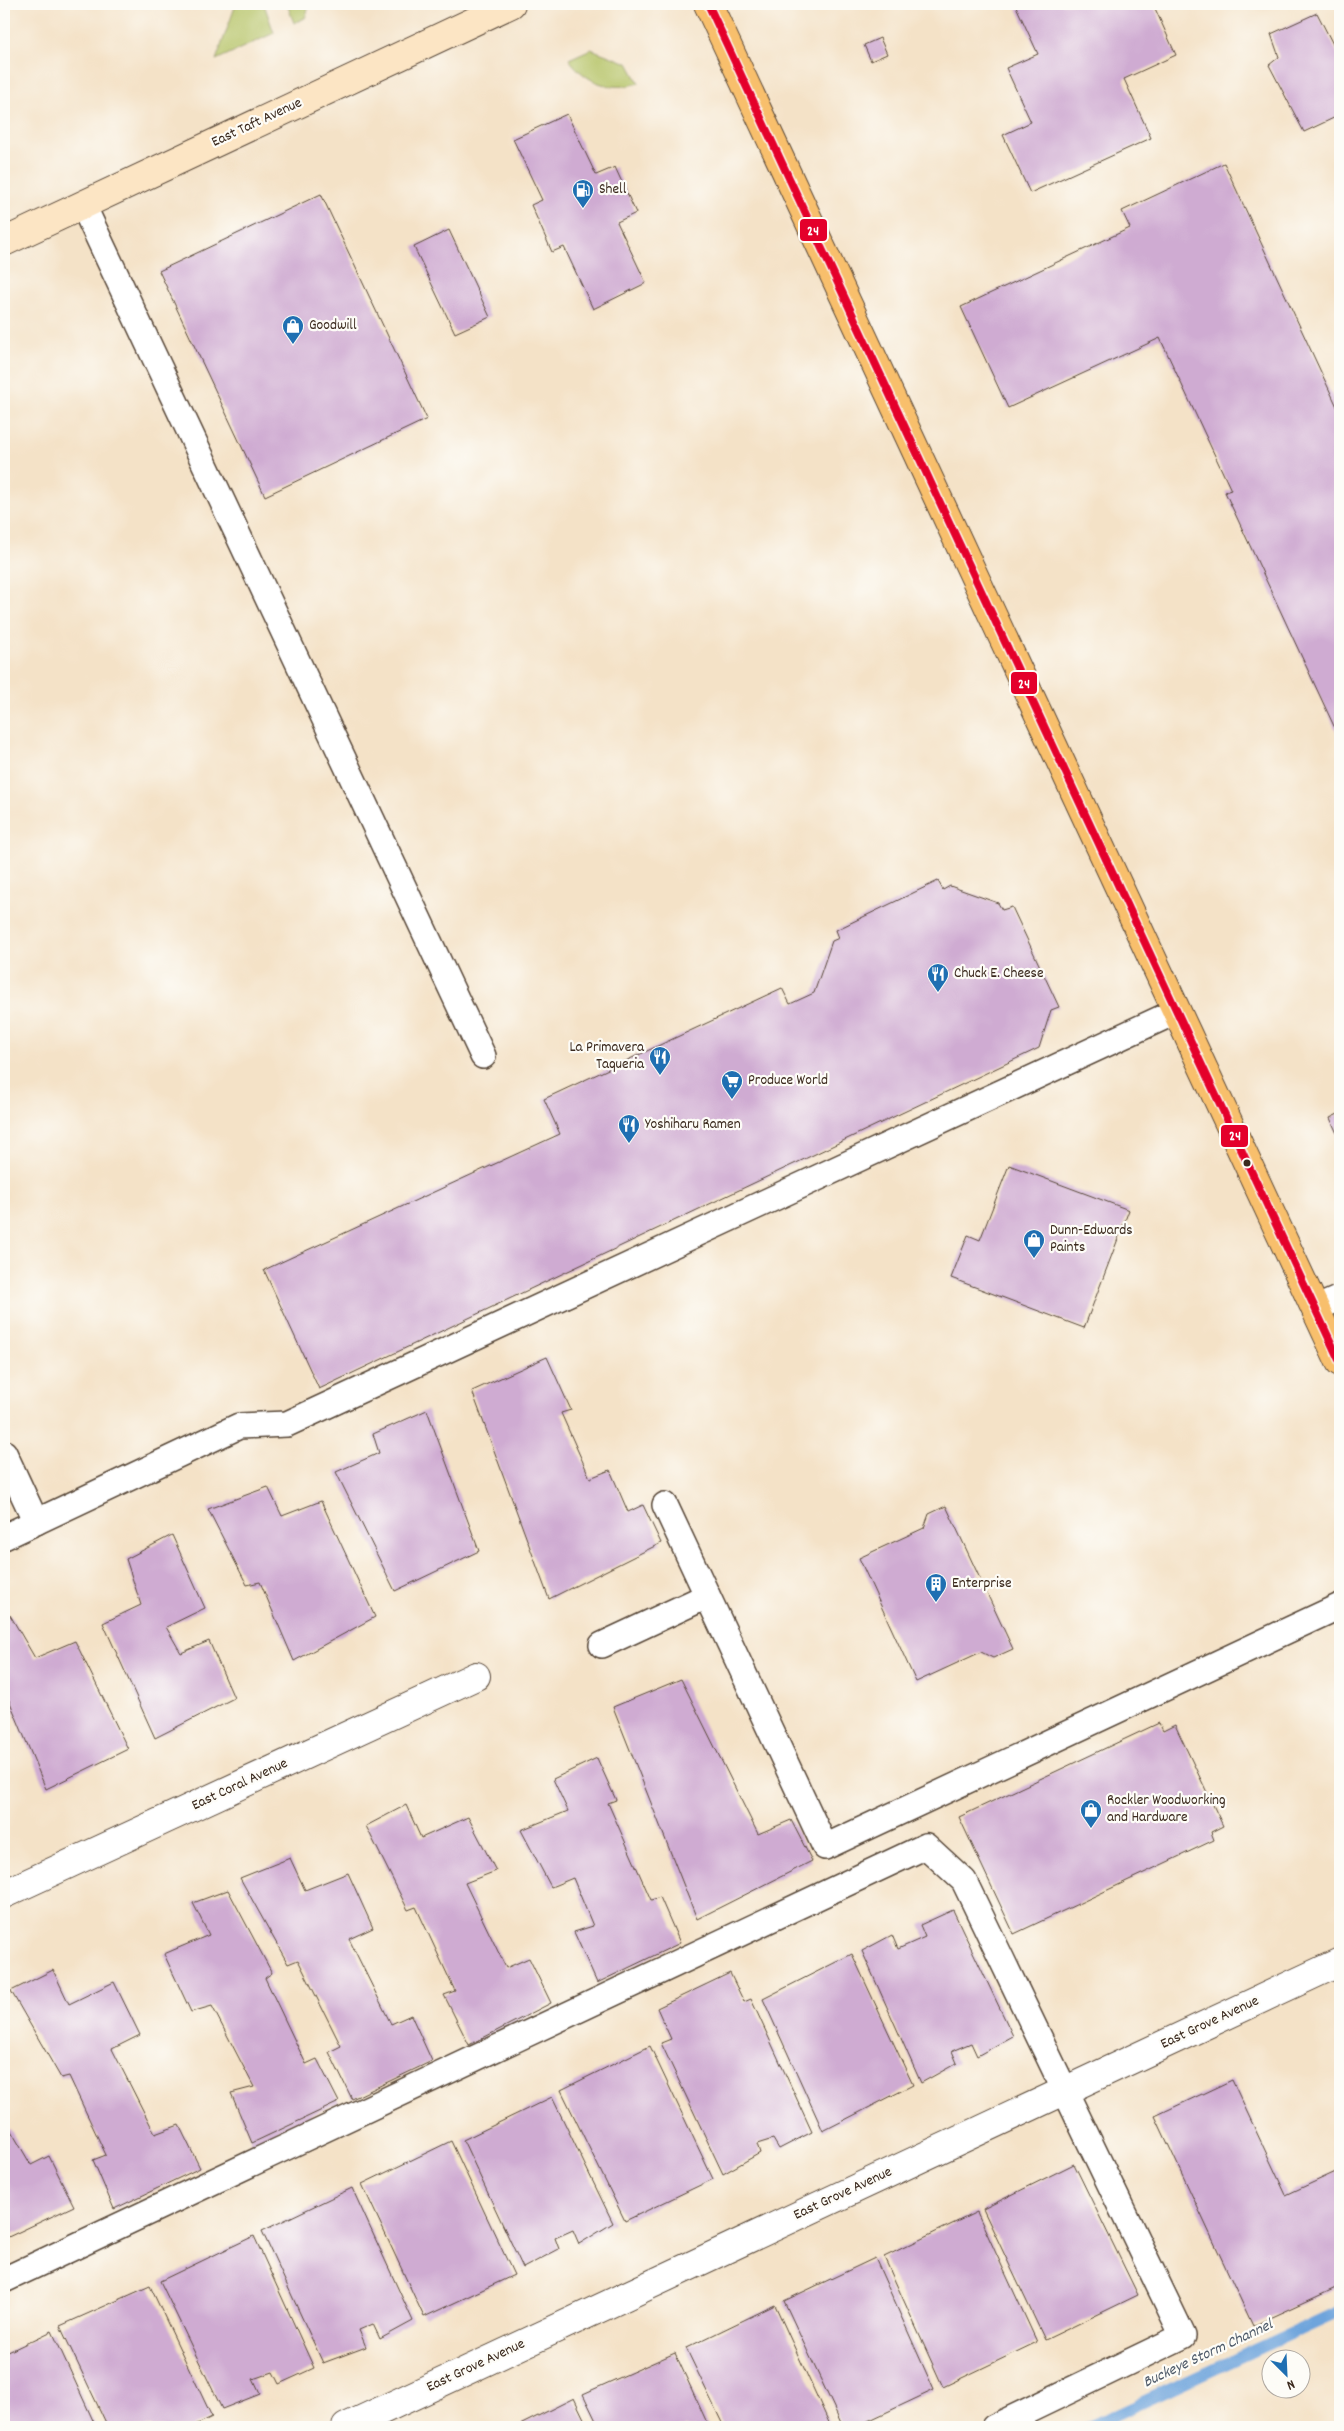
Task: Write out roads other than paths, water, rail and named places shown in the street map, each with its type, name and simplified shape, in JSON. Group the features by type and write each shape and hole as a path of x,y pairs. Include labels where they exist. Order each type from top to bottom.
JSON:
{"main road":[{"name":"East Taft Avenue","path":"4,242 511,4"},
{"path":"708,4 1340,1362"}],"street":[{"name":"East Coral Avenue","path":"4,1894 476,1676"},
{"name":"East Grove Avenue","path":"346,2427 1340,1962"}],"lane":[{"path":"83,205 483,1056"},
{"path":"4,1537 239,1426 287,1424 1177,1011"},
{"path":"1315,1309 1340,1298"},
{"path":"4,1453 36,1522"},
{"path":"665,1505 825,1847 1340,1606"},
{"path":"602,1644 707,1596"},
{"path":"4,2280 926,1846 964,1881 1183,2336 994,2427"}],"waterway":[{"name":"Buckeye Storm Channel","path":"1089,2427 1340,2311"}],"place":[{"name":"Shell","path":"583,209"},
{"name":"Goodwill","path":"293,345"},
{"name":"Chuck E. Cheese","path":"938,993"},
{"name":"La Primavera Taqueria","path":"660,1076"},
{"name":"Produce World","path":"732,1100"},
{"name":"Yoshiharu Ramen","path":"629,1144"},
{"name":"Dunn-Edwards Paints","path":"1034,1259"},
{"name":"Enterprise","path":"936,1603"},
{"name":"Rockler Woodworking and Hardware","path":"1091,1829"}]}
